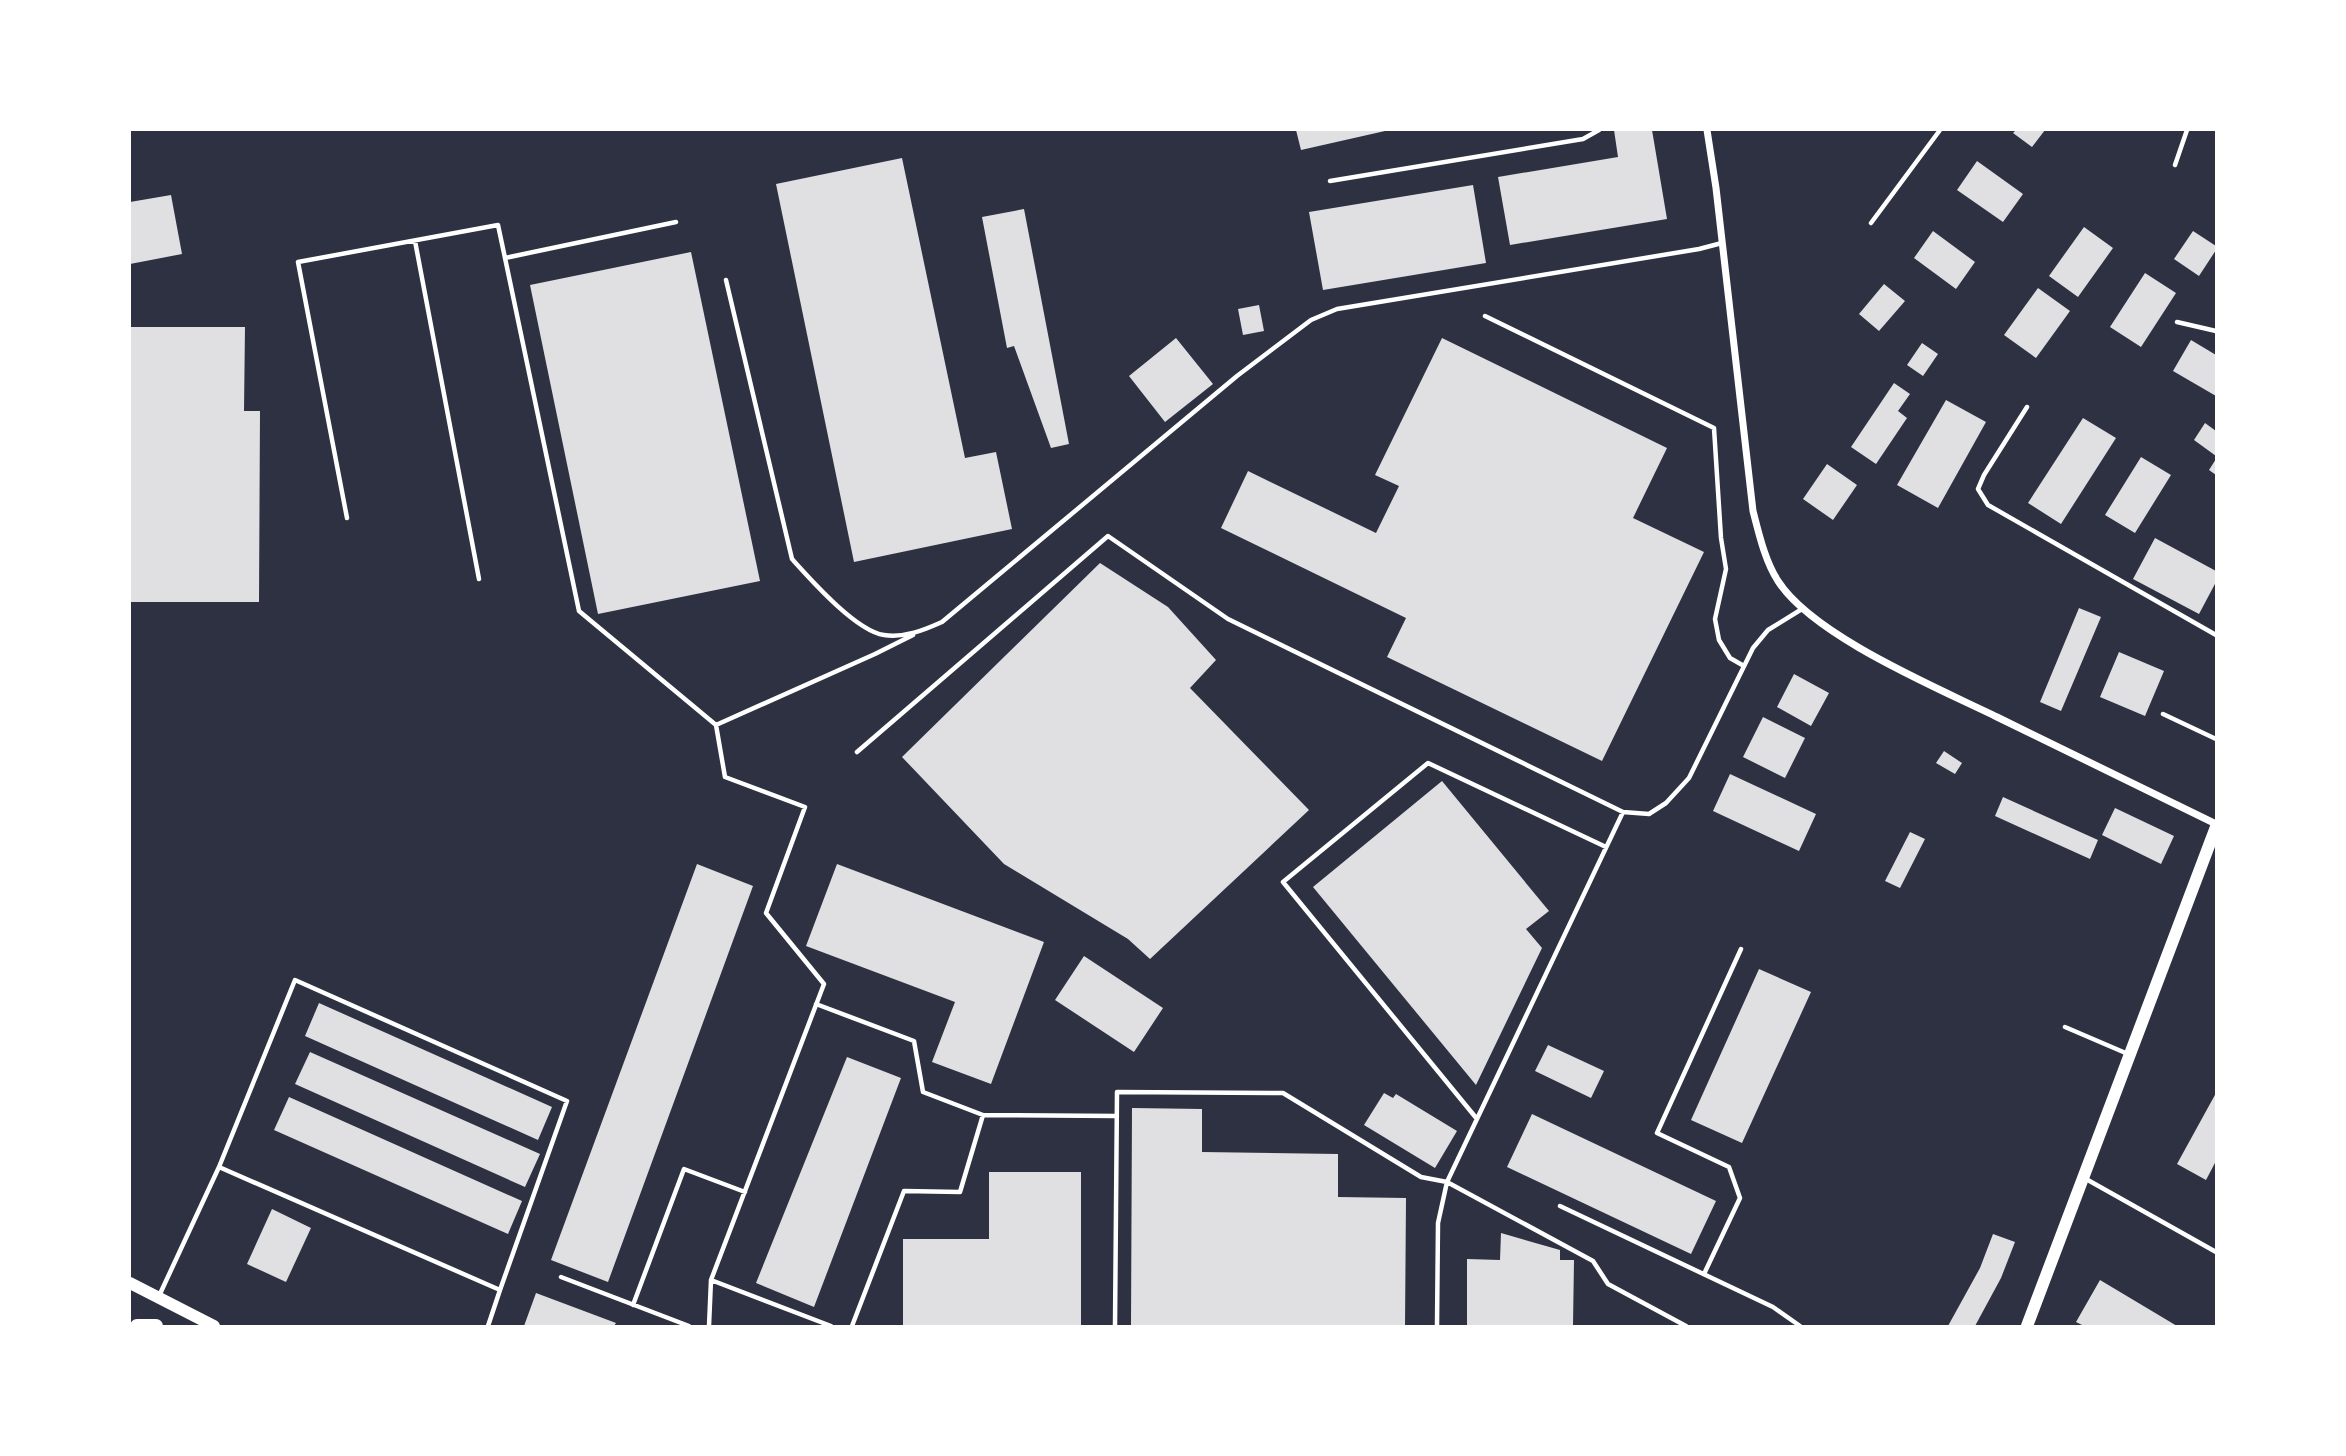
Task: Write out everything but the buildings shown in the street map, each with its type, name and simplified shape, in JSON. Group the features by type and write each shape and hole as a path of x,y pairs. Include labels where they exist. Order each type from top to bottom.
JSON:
{"main road":[{"path":"2027,1326 2217,826"},
{"path":"130,1283 214,1326"},
{"path":"137,1326 156,1326"}],"street":[{"path":"1707,130 1753,511 1762,546 1778,581 1803,608 1844,638 1896,667 2217,826"}],"lane":[{"path":"1330,181 1583,139 1599,130"},
{"path":"1871,223 1940,130"},
{"path":"2175,165 2187,130"},
{"path":"505,258 676,222"},
{"path":"347,518 299,262 498,225 579,611 716,725 725,777 805,807 766,913 824,984 711,1280 709,1326"},
{"path":"415,241 479,579"},
{"path":"716,725 942,622 1237,376 1311,320 1337,309 1722,243"},
{"path":"726,280 792,558 819,589 867,628 883,635 917,633"},
{"path":"1485,316 1714,428 1720,538 1726,569 1715,619 1719,640 1730,657 1744,666"},
{"path":"2178,322 2217,331"},
{"path":"2027,407 1978,489 1987,505 2217,635"},
{"path":"858,751 1108,536 1228,619 1623,812 1649,814 1666,803 1689,778 1753,648 1768,630 1803,608"},
{"path":"2163,714 2217,739"},
{"path":"1477,1119 1283,882 1429,763 1606,847"},
{"path":"1437,1326 1438,1223 1447,1182 1623,812"},
{"path":"1704,1274 1740,1198 1729,1167 1657,1133 1741,949"},
{"path":"158,1296 219,1167 295,980 567,1101 488,1326"},
{"path":"817,1004 914,1041 923,1092 984,1115 1117,1116"},
{"path":"2065,1027 2129,1054"},
{"path":"1115,1326 1117,1092 1283,1093 1421,1177 1447,1182 1593,1261 1608,1284 1686,1326"},
{"path":"852,1326 904,1191 960,1192 984,1115"},
{"path":"219,1167 500,1290"},
{"path":"633,1305 684,1169 745,1192"},
{"path":"2083,1177 2217,1252"},
{"path":"1560,1206 1773,1307 1800,1326"},
{"path":"561,1277 689,1326"},
{"path":"711,1280 831,1326"}]}
